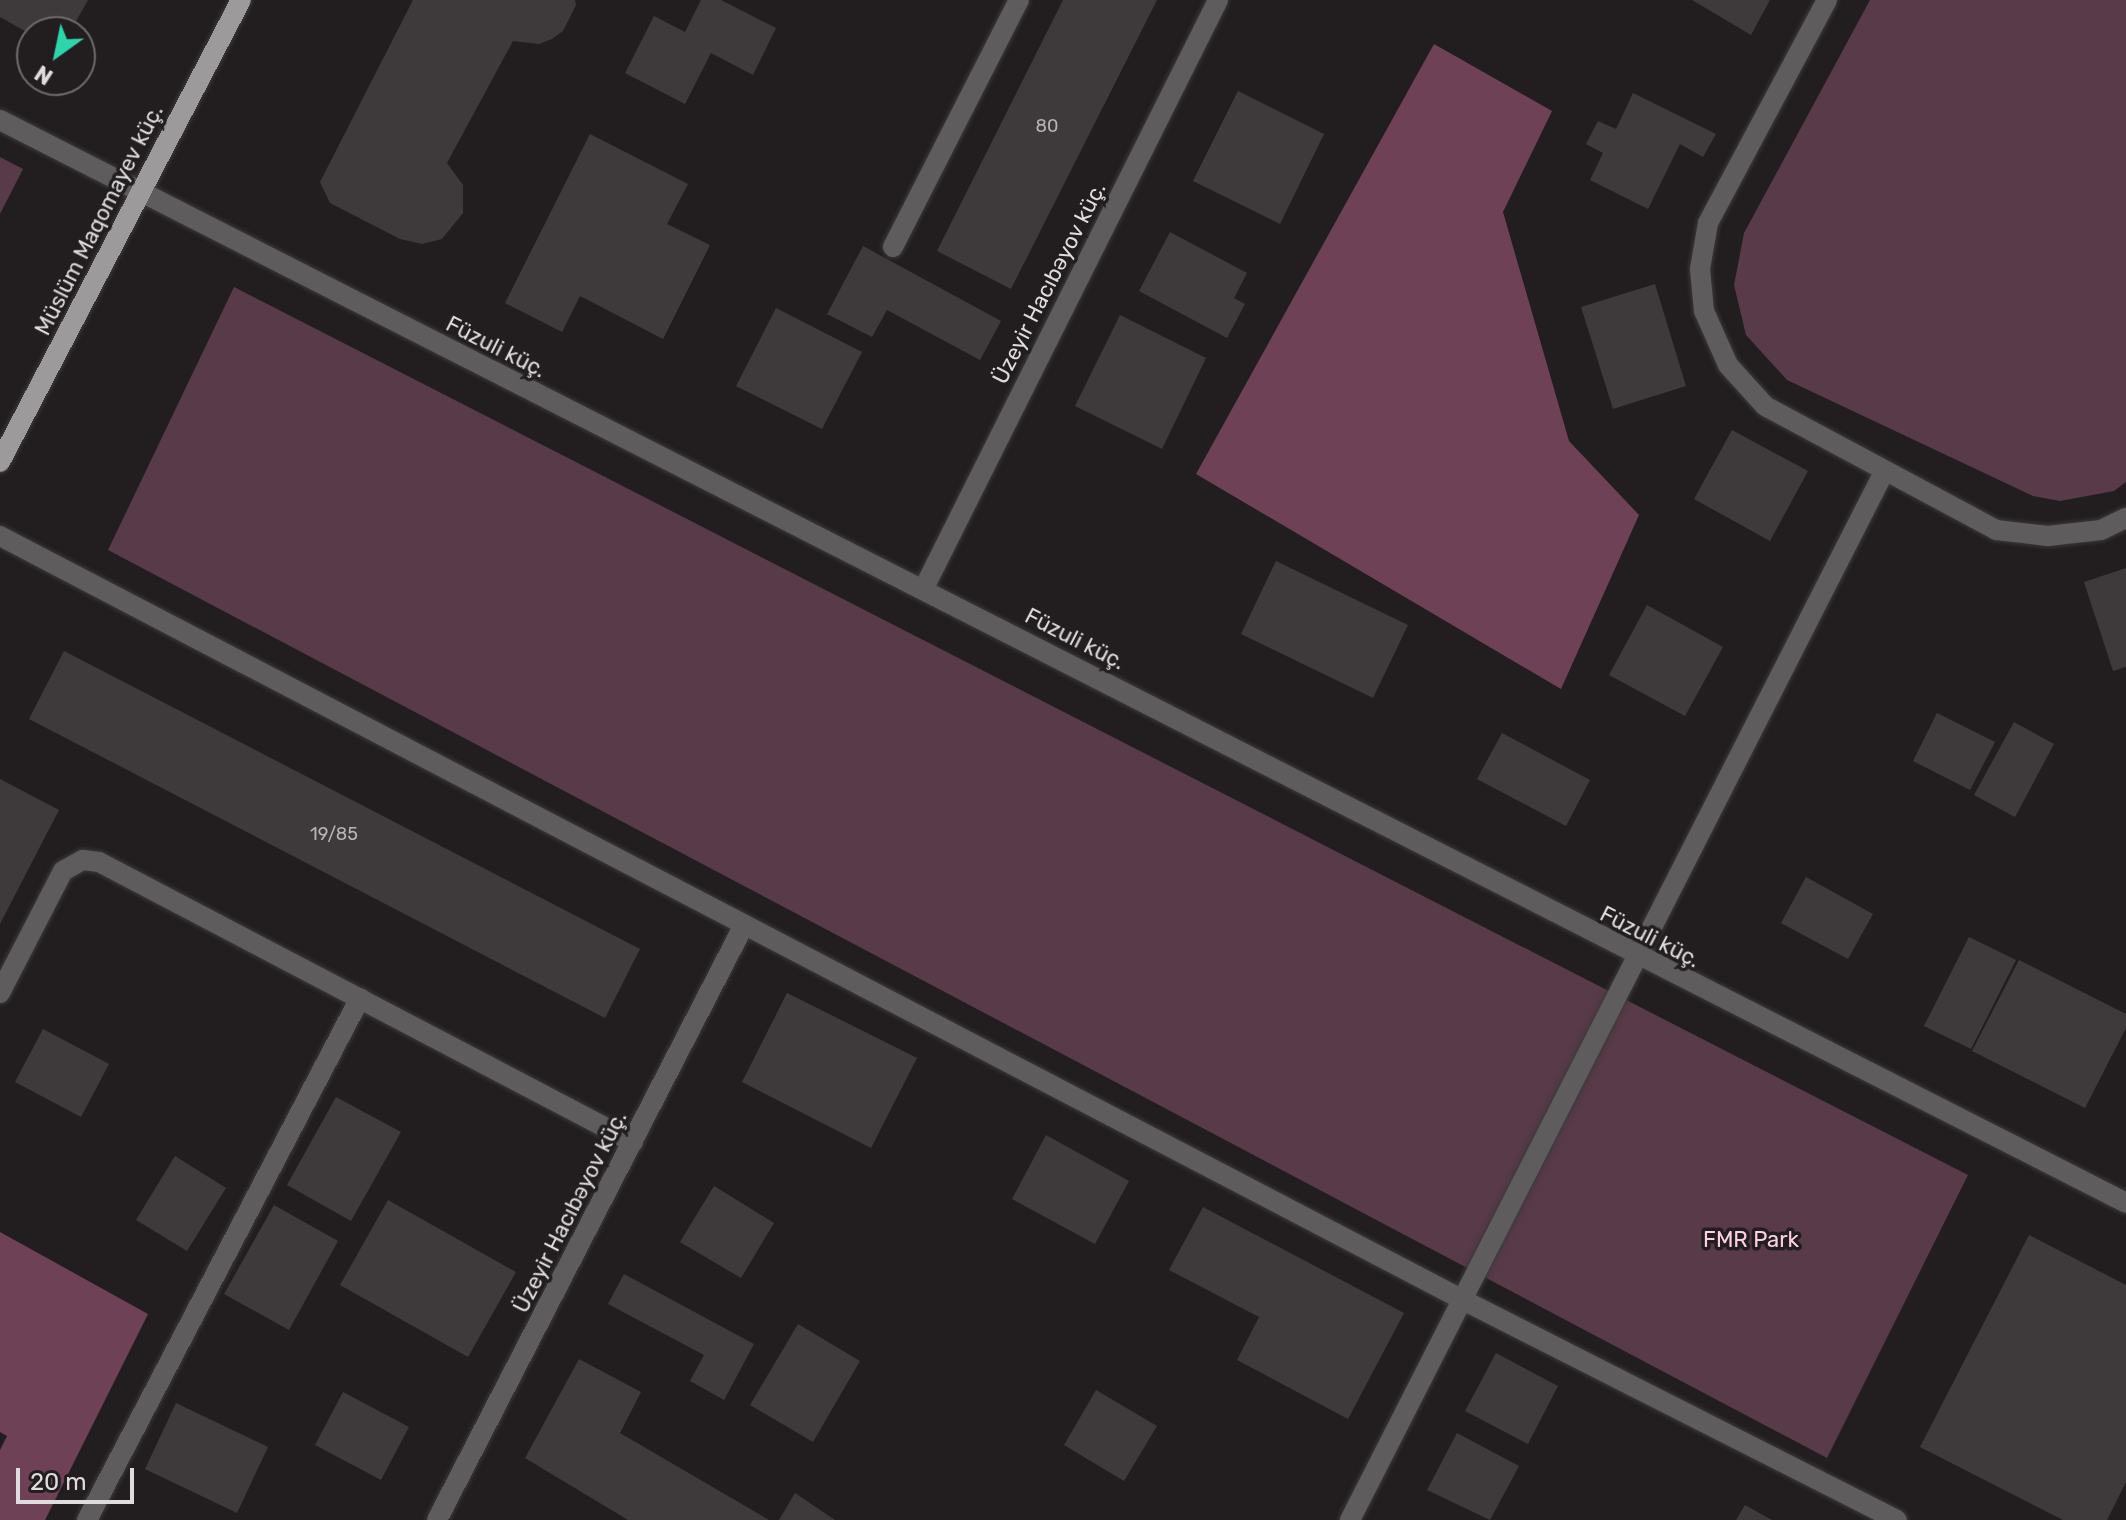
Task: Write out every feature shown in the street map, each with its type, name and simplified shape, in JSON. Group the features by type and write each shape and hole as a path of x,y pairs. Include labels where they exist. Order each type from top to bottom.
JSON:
{"main road":[{"name":"Müslüm Maqomayev küç.","path":"0,462 241,0"}],"street":[{"path":"893,247 1019,0"},
{"name":"Üzeyir Hacıbəyov küç.","path":"924,588 1218,0"},
{"path":"1827,0 1708,223 1700,269 1704,311 1728,365 1765,406 1996,530 2048,536 2101,530 2126,518"},
{"name":"Füzuli küç.","path":"0,120 139,194 924,588 1640,959 2126,1203"},
{"path":"1350,1520 1640,959 1884,472"},
{"path":"0,536 1465,1301 1897,1520"},
{"path":"0,993 63,871 83,860 99,862 633,1142"},
{"name":"Üzeyir Hacıbəyov küç.","path":"437,1520 744,925"},
{"path":"87,1520 360,998"}],"green space":[{"path":"1870,0 2126,0 2126,482 2114,491 2060,501 2033,496 1787,380 1746,335 1734,285 1744,233"},
{"path":"0,157 23,169 0,214"},
{"name":"FMR Park","path":"234,287 1968,1175 1827,1458 108,550"}],"shaded area":[{"path":"1434,44 1552,111 1503,212 1569,441 1639,515 1561,689 1196,474"},
{"path":"0,1232 148,1314 45,1520 0,1520 0,1450 7,1436 0,1432"}],"building":[{"path":"0,0 88,0 79,16 16,16 16,26 0,17"},
{"path":"413,0 575,0 576,5 563,31 552,39 539,44 513,41 447,163 463,185 463,213 442,239 422,244 400,239 330,203 320,182"},
{"path":"701,0 721,0 776,28 753,75 711,53 685,104 625,73 654,16 685,32"},
{"path":"1063,0 1157,0 1011,289 937,251"},
{"path":"1692,0 1770,0 1751,35"},
{"path":"1238,91 1324,134 1280,224 1193,181"},
{"path":"1633,93 1716,134 1703,157 1680,144 1648,209 1590,180 1603,153 1586,144 1598,121 1616,129"},
{"path":"590,134 688,184 667,224 710,245 663,339 580,296 562,332 505,303"},
{"path":"1170,232 1247,273 1234,298 1245,304 1227,338 1139,291"},
{"path":"863,246 1001,321 980,360 887,310 872,337 827,314"},
{"path":"1655,284 1686,386 1613,409 1581,307"},
{"path":"776,308 862,352 822,429 736,386"},
{"path":"1120,315 1206,358 1162,449 1075,406"},
{"path":"1732,430 1808,471 1770,541 1694,499"},
{"path":"1276,561 1408,625 1373,698 1241,634"},
{"path":"2126,568 2126,667 2113,671 2084,582"},
{"path":"1647,605 1723,647 1685,716 1609,675"},
{"path":"64,651 640,949 605,1018 29,719"},
{"path":"1937,713 1995,742 1970,790 1913,761"},
{"path":"2014,722 2054,744 2015,817 1974,795"},
{"path":"1502,733 1590,780 1566,826 1477,779"},
{"path":"0,779 59,810 0,924"},
{"path":"1806,877 1873,914 1848,959 1781,923"},
{"path":"1969,937 2016,960 1971,1049 1924,1026"},
{"path":"2019,960 2126,1014 2126,1028 2085,1108 1972,1051"},
{"path":"787,993 917,1058 871,1148 742,1082"},
{"path":"43,1029 109,1064 81,1117 15,1082"},
{"path":"336,1097 401,1132 351,1221 287,1185"},
{"path":"1046,1135 1129,1181 1095,1244 1012,1199"},
{"path":"175,1156 226,1188 187,1251 136,1220"},
{"path":"714,1186 774,1223 741,1278 680,1242"},
{"path":"388,1200 516,1272 468,1357 340,1285"},
{"path":"274,1205 338,1241 289,1330 224,1294"},
{"path":"1203,1207 1404,1313 1348,1419 1237,1360 1259,1317 1169,1270"},
{"path":"2029,1235 2126,1285 2126,1482 2107,1520 2063,1520 1920,1447"},
{"path":"624,1274 754,1344 724,1400 690,1381 704,1355 608,1304"},
{"path":"798,1324 860,1361 813,1442 750,1405"},
{"path":"1496,1353 1558,1386 1528,1444 1465,1411"},
{"path":"579,1359 641,1392 620,1433 769,1520 628,1520 525,1458"},
{"path":"1096,1390 1157,1426 1124,1481 1064,1445"},
{"path":"343,1392 409,1427 381,1480 315,1445"},
{"path":"176,1403 268,1447 237,1513 145,1469"},
{"path":"1457,1433 1519,1466 1490,1520 1427,1490"},
{"path":"795,1493 835,1520 779,1520"},
{"path":"1745,1505 1772,1520 1736,1520"}]}
